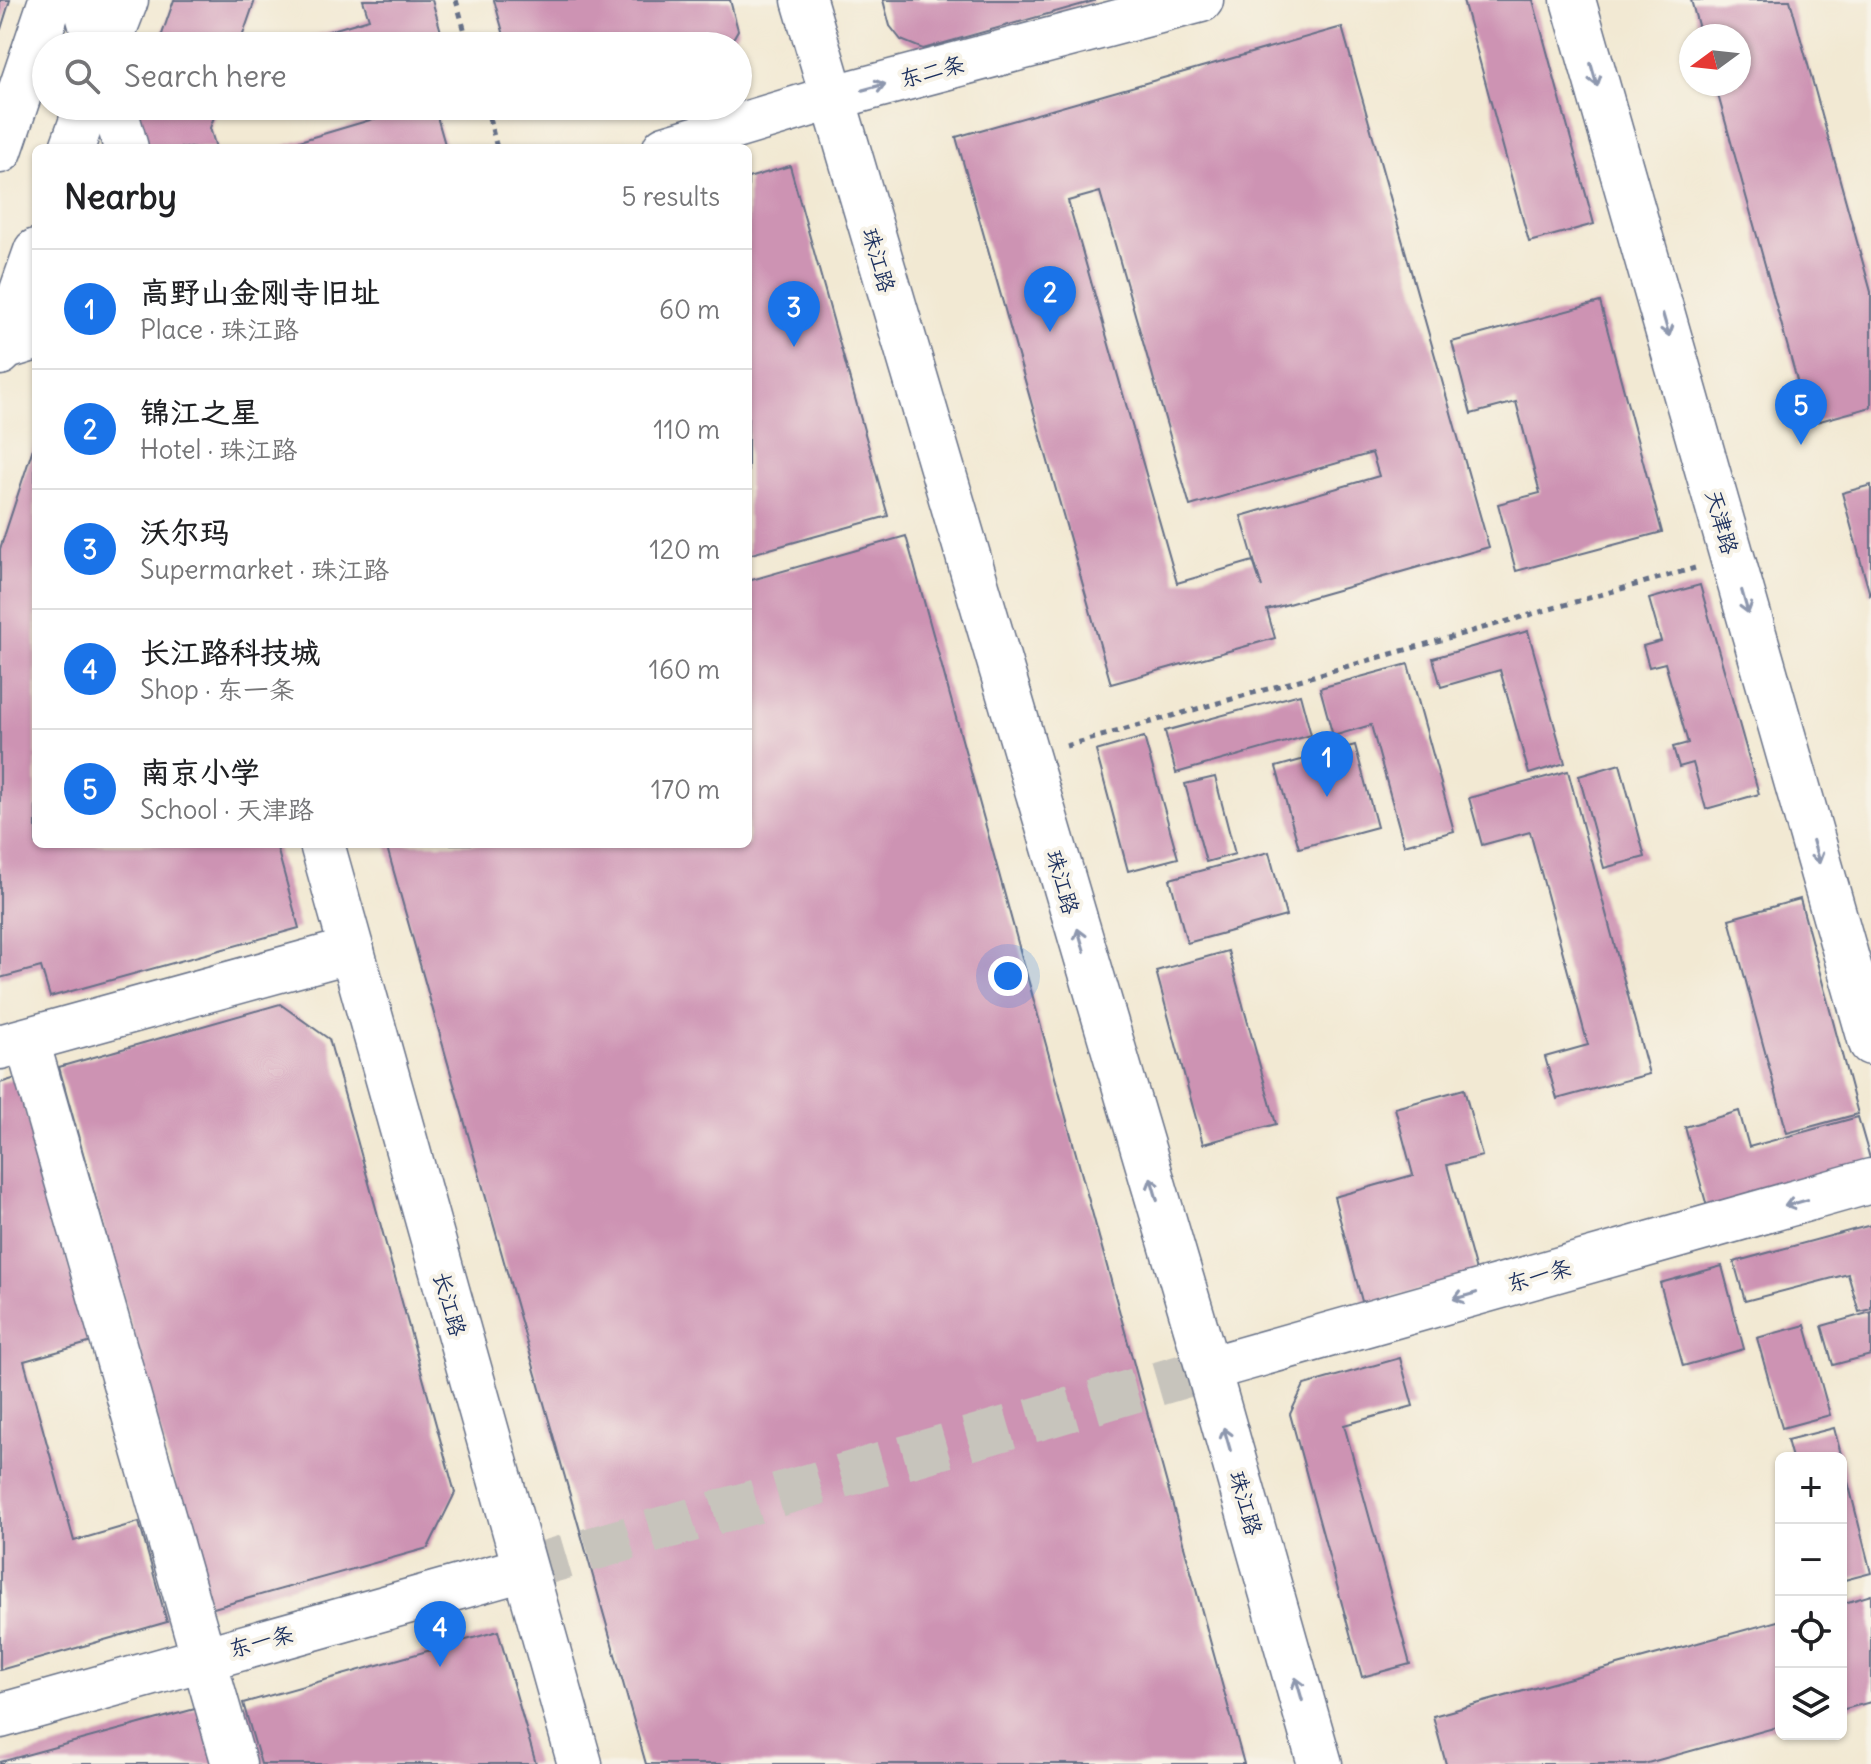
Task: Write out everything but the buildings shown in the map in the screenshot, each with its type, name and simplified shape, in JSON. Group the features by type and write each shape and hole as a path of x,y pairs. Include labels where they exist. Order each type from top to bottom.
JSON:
{"street":[{"path":"40,32 51,0"},
{"path":"84,0 93,32"},
{"path":"113,32 126,0"},
{"name":"珠江路","path":"804,0 1208,1369 1320,1764"},
{"name":"东二条","path":"678,144 831,98 1201,0"},
{"name":"天津路","path":"1573,0 1871,1043"},
{"path":"0,151 32,56"},
{"path":"73,144 82,120"},
{"path":"118,120 125,144"},
{"path":"10,347 32,266"},
{"name":"长江路","path":"323,848 580,1764"},
{"path":"234,1764 204,1657 13,1044 352,950"},
{"name":"东一条","path":"1208,1369 1871,1181"},
{"name":"东一条","path":"0,1716 524,1569"}],"path":[{"path":"456,0 465,32"},
{"path":"490,120 496,144"},
{"path":"1026,757 1732,558"}],"tunnel":[{"path":"524,1569 1208,1369"}],"place":[{"name":"锦江之星","path":"1050,332"},
{"name":"沃尔玛","path":"794,347"},
{"name":"南京小学","path":"1801,445"},
{"name":"高野山金刚寺旧址","path":"1327,797"},
{"name":"长江路科技城","path":"440,1667"}]}
